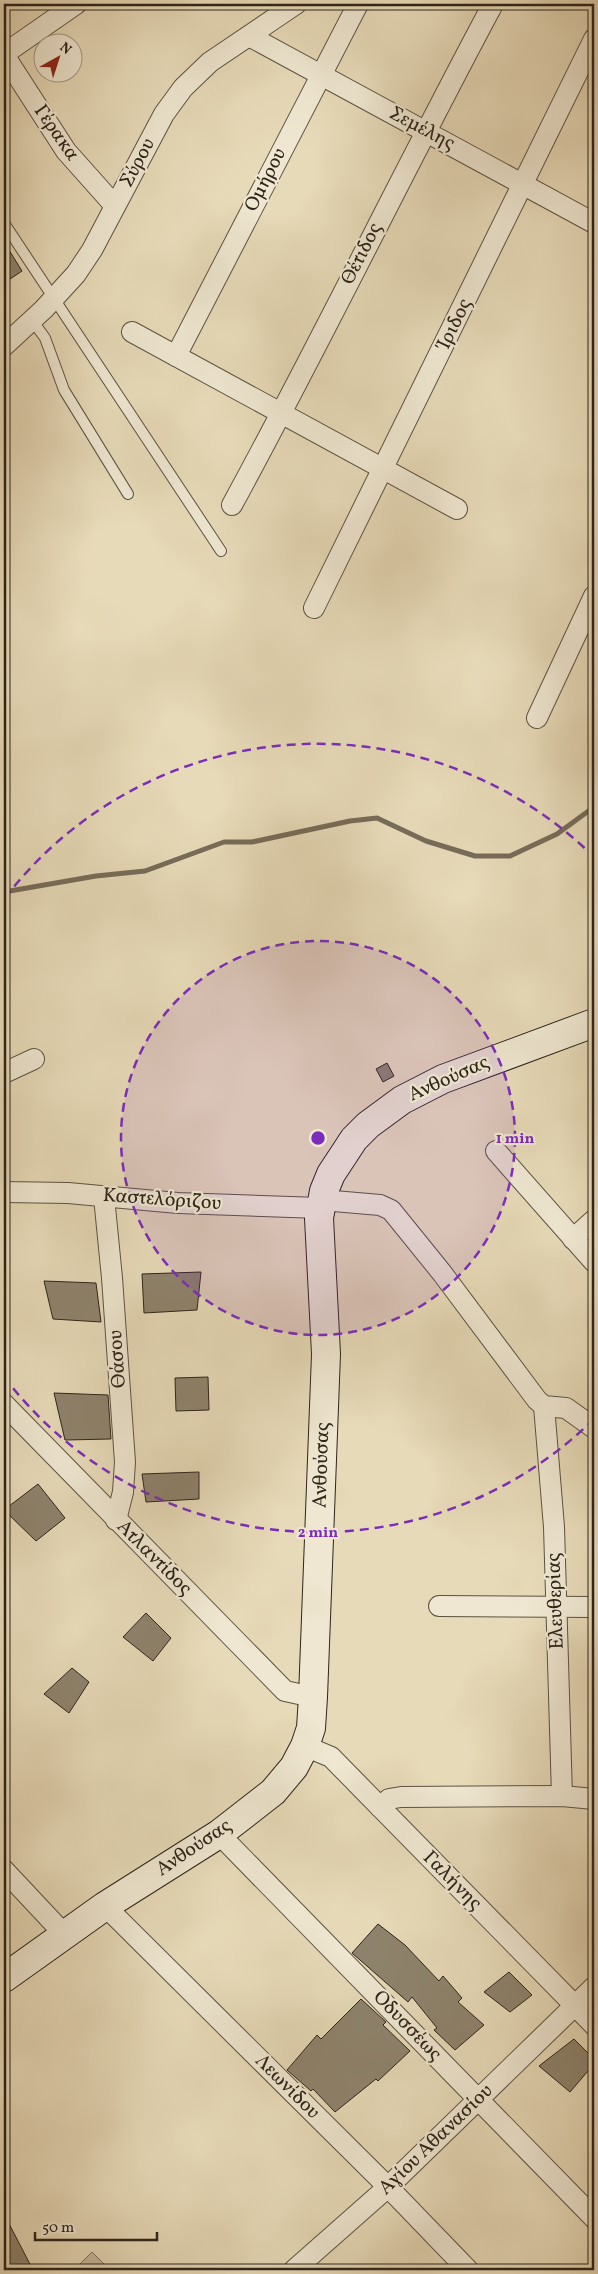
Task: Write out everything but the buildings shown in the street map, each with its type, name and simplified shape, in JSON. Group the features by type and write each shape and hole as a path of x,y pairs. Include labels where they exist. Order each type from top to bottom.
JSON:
{"street":[{"path":"4,54 76,4"},
{"name":"Σύρου","path":"4,346 76,274 164,114 183,88 210,62 296,4"},
{"name":"Ομήρου","path":"176,356 320,74 358,4"},
{"name":"Θέτιδος","path":"232,505 282,414 425,131 493,4"},
{"name":"Σεμέλης","path":"249,36 594,223"},
{"name":"Ίριδος","path":"314,608 594,40"},
{"name":"Γέρακα","path":"4,54 66,151 115,206"},
{"path":"132,332 457,509"},
{"path":"537,718 594,596"},
{"name":"Ανθούσας","path":"4,1978 105,1906 219,1834 273,1792 294,1767 304,1746 311,1728 313,1696 326,1354 326,1323 319,1231 321,1204 331,1174 354,1139 368,1125 402,1100 443,1079 594,1023"},
{"path":"4,1073 34,1059"},
{"path":"496,1151 594,1262"},
{"name":"Καστελόριζου","path":"4,1192 68,1193 178,1203 380,1205 391,1210 544,1406"},
{"name":"Θάσου","path":"104,1197 112,1278 125,1462 123,1492 116,1520"},
{"path":"573,1239 594,1220"},
{"name":"Ατλαντίδος","path":"4,1404 285,1691 313,1696"},
{"path":"544,1406 566,1408 594,1428"},
{"name":"Ελευθερίας","path":"544,1406 553,1519 562,1796"},
{"path":"439,1606 594,1607"},
{"name":"Γαλήνης","path":"304,1746 331,1757 594,2025"},
{"path":"380,1807 389,1799 401,1797 562,1796 594,1799"},
{"name":"Οδυσσέως","path":"219,1834 594,2218"},
{"path":"4,1870 64,1934"},
{"name":"Λεωνίδου","path":"105,1906 388,2187 468,2270"},
{"name":"Αγίου Αθανασίου","path":"306,2266 594,1987"}],"lane":[{"path":"4,223 221,550"},
{"path":"32,320 45,338 64,390 128,494"}],"shaded area":[{"path":"92,2252 110,2270 81,2270 77,2267"}],"waterway":[{"path":"4,892 96,876 145,871 224,842 252,842 350,821 377,818 426,841 475,856 510,856 557,834 594,807"}]}
